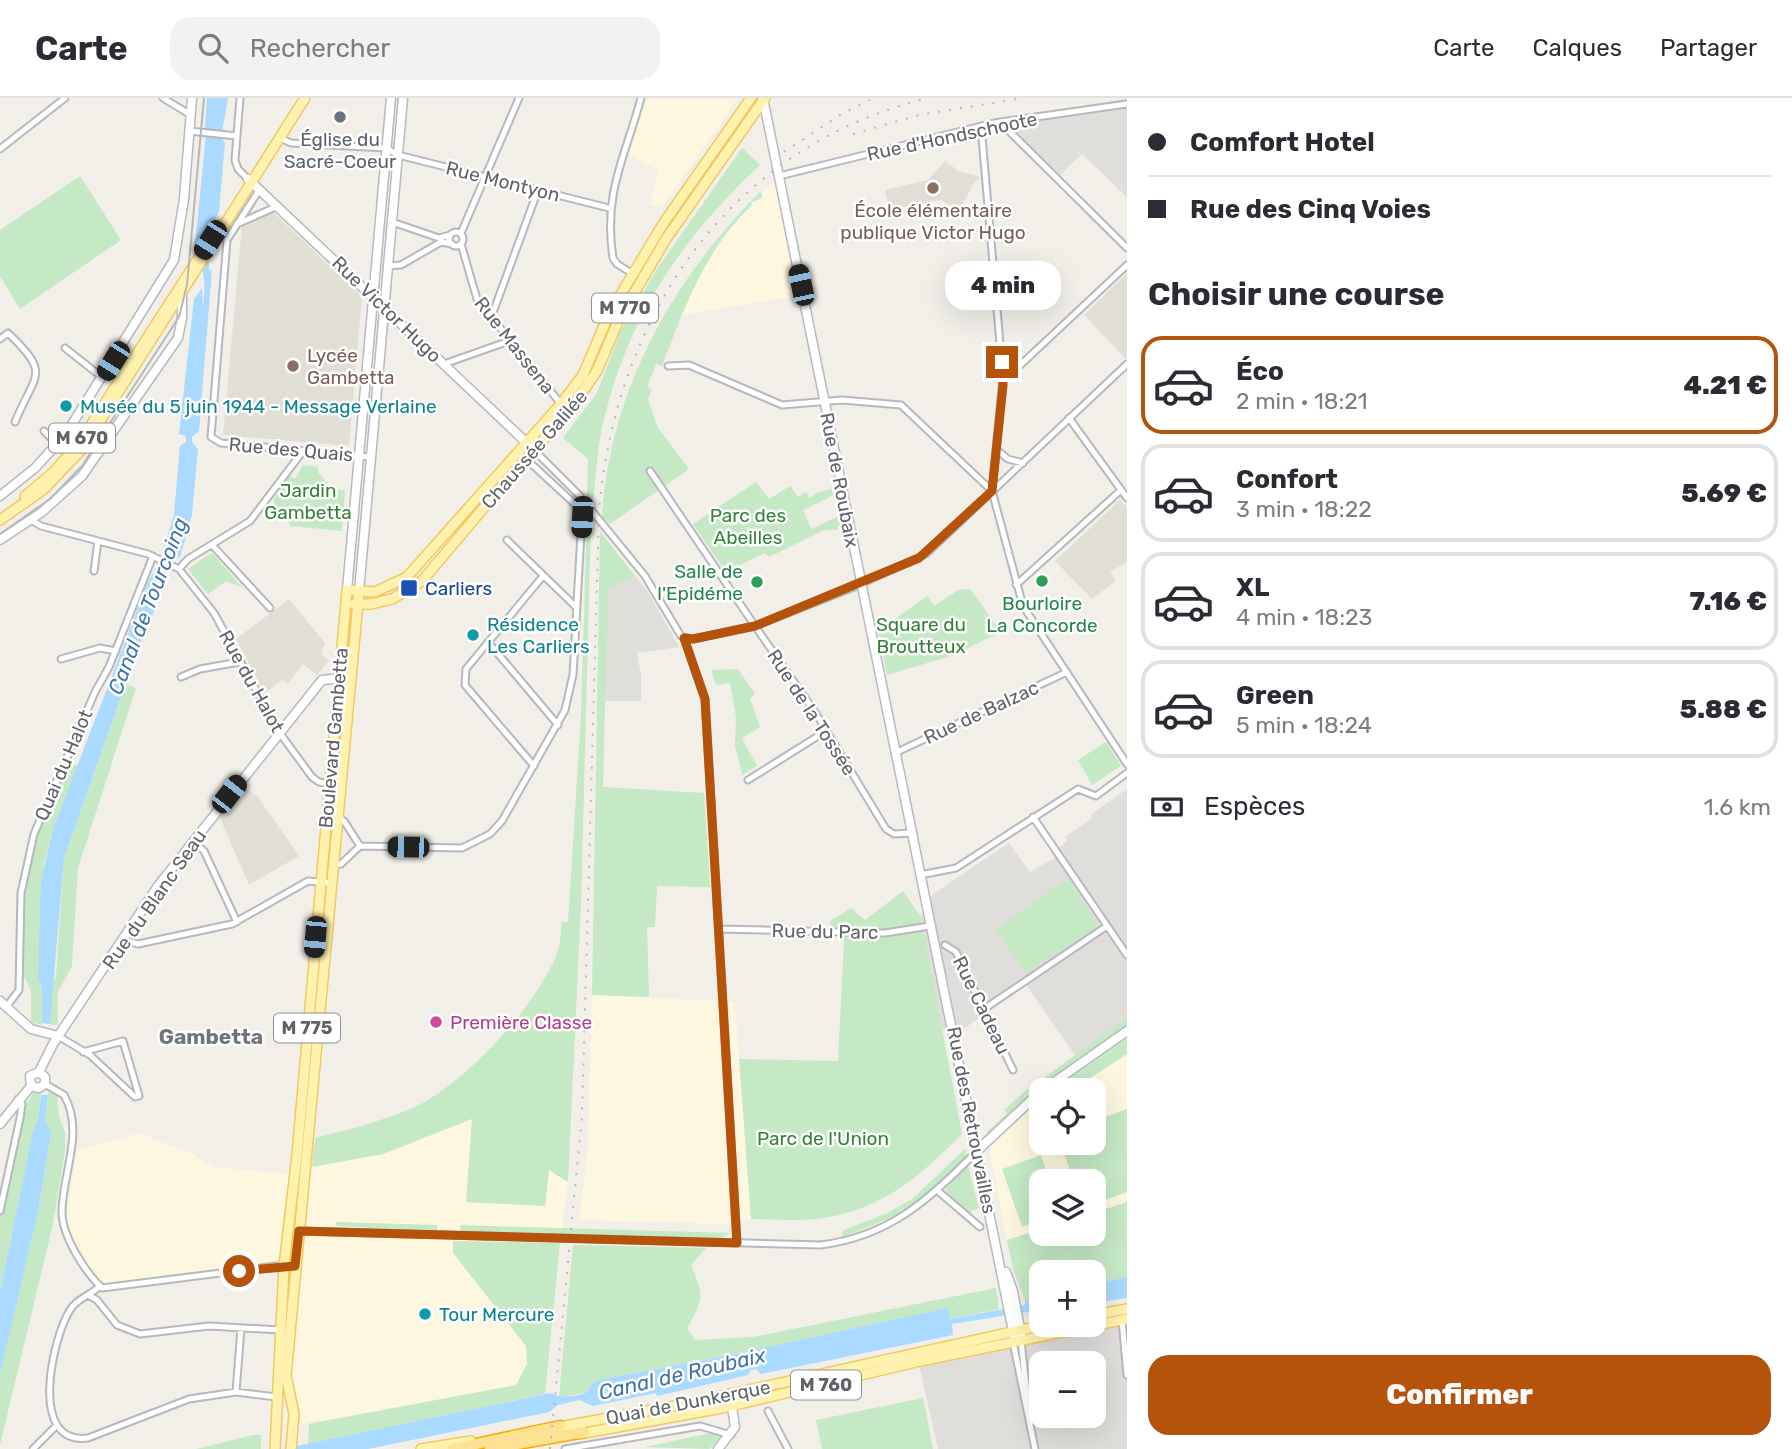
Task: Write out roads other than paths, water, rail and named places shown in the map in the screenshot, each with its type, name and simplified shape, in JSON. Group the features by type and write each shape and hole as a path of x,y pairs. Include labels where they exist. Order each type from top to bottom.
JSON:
{"highway":[{"path":"453,1449 560,1426"},
{"path":"490,1449 584,1433"}],"main road":[{"name":"M 670","path":"0,520 44,489 74,460 210,240 253,183 298,98"},
{"name":"M 670","path":"0,513 44,481 71,453 171,306 182,296 305,98"},
{"name":"Chaussée Galilée","path":"347,590 380,591 407,578 561,404 587,367 604,323 632,274 675,206 751,98"},
{"name":"Chaussée Galilée","path":"346,603 392,599 422,581 525,458 563,420 601,365 619,319 666,239 764,99"},
{"name":"Boulevard Gambetta","path":"276,1397 287,1231 297,1158 347,590"},
{"name":"Boulevard Gambetta","path":"293,1429 294,1410 286,1386 286,1371 359,592"},
{"path":"1106,1313 1127,1309"},
{"name":"M 760","path":"1017,1341 1124,1320"},
{"name":"M 760","path":"1017,1326 1029,1326"},
{"name":"Quai de Dunkerque","path":"560,1426 730,1394 1017,1326"},
{"name":"Quai de Dunkerque","path":"584,1433 732,1405 1017,1341"},
{"name":"M 775","path":"273,1441 276,1397"},
{"name":"M 760","path":"421,1449 560,1426"},
{"name":"M 775","path":"291,1445 293,1429"},
{"name":"M 760","path":"508,1449 584,1433"}],"street":[{"path":"0,149 65,98"},
{"path":"163,98 191,115"},
{"path":"0,496 58,445 103,378 176,256 192,98"},
{"path":"237,224 253,183 236,164 240,98"},
{"name":"Boulevard Gambetta","path":"347,590 391,98"},
{"name":"Boulevard Gambetta","path":"359,592 403,98"},
{"path":"391,222 439,238 461,233 519,98"},
{"path":"632,274 613,258 609,208 623,148 641,98"},
{"name":"Rue de Roubaix","path":"764,99 911,833 945,985"},
{"name":"Rue d'Hondschoote","path":"779,176 1000,122 1127,104"},
{"path":"1000,122 1127,248"},
{"path":"981,126 1003,374 992,491 1023,606 1127,764"},
{"path":"189,131 237,136"},
{"path":"280,138 291,143 387,148 398,156"},
{"name":"Rue Montyon","path":"398,156 609,208"},
{"name":"Rue Victor Hugo","path":"253,183 534,450"},
{"path":"491,318 538,190"},
{"path":"237,224 278,206"},
{"name":"Rue des Quais","path":"237,224 227,240 212,439 220,443 371,457"},
{"path":"424,232 429,240 424,251"},
{"name":"Rue Massena","path":"461,233 461,244 475,295 561,404"},
{"path":"450,235 452,244"},
{"path":"387,266 401,265 443,242 461,244"},
{"path":"1003,374 1015,370 1127,265"},
{"path":"0,540 31,520 67,491 99,454 178,338 182,296"},
{"path":"153,297 171,306 182,318"},
{"path":"0,339 8,333 32,356 37,371 34,384 15,422"},
{"path":"444,364 509,341"},
{"path":"65,348 103,378"},
{"path":"668,366 689,365 782,405 856,401 904,407 992,491"},
{"path":"684,638 693,639 755,626 861,584 926,554 1127,365"},
{"path":"1069,418 1127,498"},
{"path":"44,431 58,445"},
{"path":"334,865 341,864 360,846 455,849 468,846 498,826 558,725 573,679 581,512 525,458 525,442"},
{"path":"534,450 574,489 645,576 684,638 705,699 737,1243"},
{"path":"997,450 1008,459 1023,463"},
{"path":"179,569 188,559 214,546 250,521 303,451"},
{"name":"Rue de la Tossée","path":"649,471 827,731 886,829 897,835 911,833"},
{"path":"1016,585 1121,490"},
{"path":"31,520 41,526 153,556"},
{"path":"507,540 577,608"},
{"path":"94,571 98,541"},
{"path":"214,546 270,608"},
{"name":"Rue du Halot","path":"153,556 179,569 214,613 279,732 312,777 341,786"},
{"name":"Quai du Halot","path":"4,1004 18,993 20,986 21,893 28,853 49,795 116,651 153,556"},
{"path":"534,766 464,682 465,672 543,576"},
{"path":"488,642 558,725"},
{"path":"61,659 100,648 116,651"},
{"path":"181,677 197,670 239,662"},
{"name":"Rue de Balzac","path":"895,753 1067,672"},
{"name":"Rue du Blanc Seau","path":"39,1072 58,1036 158,886 279,732 322,680 351,677"},
{"path":"748,780 827,731"},
{"path":"920,875 956,868 1078,789 1096,796 1127,773"},
{"path":"338,817 344,821 360,846"},
{"path":"1033,817 1127,955"},
{"path":"193,841 204,851 237,922"},
{"path":"124,940 138,944 237,922 308,881 332,883"},
{"name":"Rue du Parc","path":"719,929 885,933 930,926"},
{"path":"984,1009 1107,926"},
{"name":"Rue Cadeau","path":"945,945 956,952 1013,1070"},
{"name":"Rue des Retrouvailles","path":"945,985 1017,1326 1017,1341"},
{"path":"4,1004 32,1029 50,1031 58,1036 83,1052 135,1097 139,1096 123,1041 83,1052"},
{"path":"1061,1078 1127,1031"},
{"path":"39,1072 45,1077 44,1084 39,1088 31,1086 30,1076 39,1072"},
{"path":"117,1080 133,1074"},
{"path":"44,1084 64,1095 72,1122 72,1147 62,1218 73,1247 103,1288 104,1309"},
{"path":"0,1124 31,1086"},
{"path":"0,1211 20,1118 22,1104 18,1099"},
{"path":"287,1231 815,1245 841,1241 903,1217 938,1191 1029,1103"},
{"path":"938,1191 980,1227"},
{"path":"276,1397 236,1392 173,1403 85,1438 74,1436 57,1425 49,1401 51,1372 68,1313 88,1295 103,1288 295,1266"},
{"path":"88,1295 97,1300 117,1325 140,1334 203,1326 280,1330"},
{"path":"1124,1320 1127,1375"},
{"path":"236,1392 241,1328"},
{"path":"1017,1341 1035,1449"},
{"path":"718,1449 731,1436 735,1425 730,1394"},
{"path":"768,1411 787,1447"},
{"path":"33,1449 57,1425"},
{"path":"565,1449 701,1426 731,1436"},
{"path":"273,1441 293,1429"}],"water":[{"path":"207,98 228,98 222,132 205,129"},
{"path":"206,136 221,137 225,143 219,212 201,248 195,244"},
{"path":"212,269 199,431 192,437 192,442 198,449 192,515 180,557 169,559 154,612 124,679 127,680 64,858 50,1024 42,1023 42,989 38,978 41,881 53,829 148,582 159,562 166,557 162,554 174,514 180,446 186,442 186,436 179,434 194,299 202,288 203,309 205,280"},
{"path":"41,1095 48,1095 45,1120 51,1133 38,1212 0,1375 0,1292"},
{"path":"1127,1277 1127,1298 1106,1301 1106,1281"},
{"name":"Canal de Roubaix","path":"1029,1300 1029,1312 952,1324 953,1335 761,1374 756,1369 751,1370 748,1375 657,1396 656,1393 593,1406 579,1400 558,1405 549,1412 368,1449 283,1449 551,1393 577,1395 586,1393 594,1381 746,1352 751,1354 754,1350 948,1308 950,1319 1025,1305 1025,1301"}],"waterway":[{"name":"Canal de Tourcoing","path":"204,254 208,284"}],"tram line":[{"path":"0,534 50,499 82,466 179,317 187,285 204,98"}],"railway":[{"path":"784,152 843,113 874,98"},
{"path":"550,1449 582,1116 599,512 610,440 629,371 658,307 695,249 741,198 796,155 858,121 929,98"},
{"path":"853,134 919,115 1024,98"}],"place":[{"name":"Église du Sacré-Coeur","path":"340,117"},
{"name":"École élémentaire publique Victor Hugo","path":"933,188"},
{"name":"Lycée Gambetta","path":"293,366"},
{"name":"Musée du 5 juin 1944 - Message Verlaine","path":"66,406"},
{"name":"Bourloire La Concorde","path":"1042,581"},
{"name":"Salle de l'Epidéme","path":"757,582"},
{"name":"Carliers","path":"409,588"},
{"name":"Résidence Les Carliers","path":"473,635"},
{"name":"Première Classe","path":"436,1022"},
{"name":"Tour Mercure","path":"425,1314"}],"district":[{"name":"Gambetta","path":"211,1037"}],"park label":[{"name":"Jardin Gambetta","path":"308,501"},
{"name":"Parc des Abeilles","path":"748,526"},
{"name":"Square du Broutteux","path":"921,635"},
{"name":"Parc de l'Union","path":"823,1138"}]}
